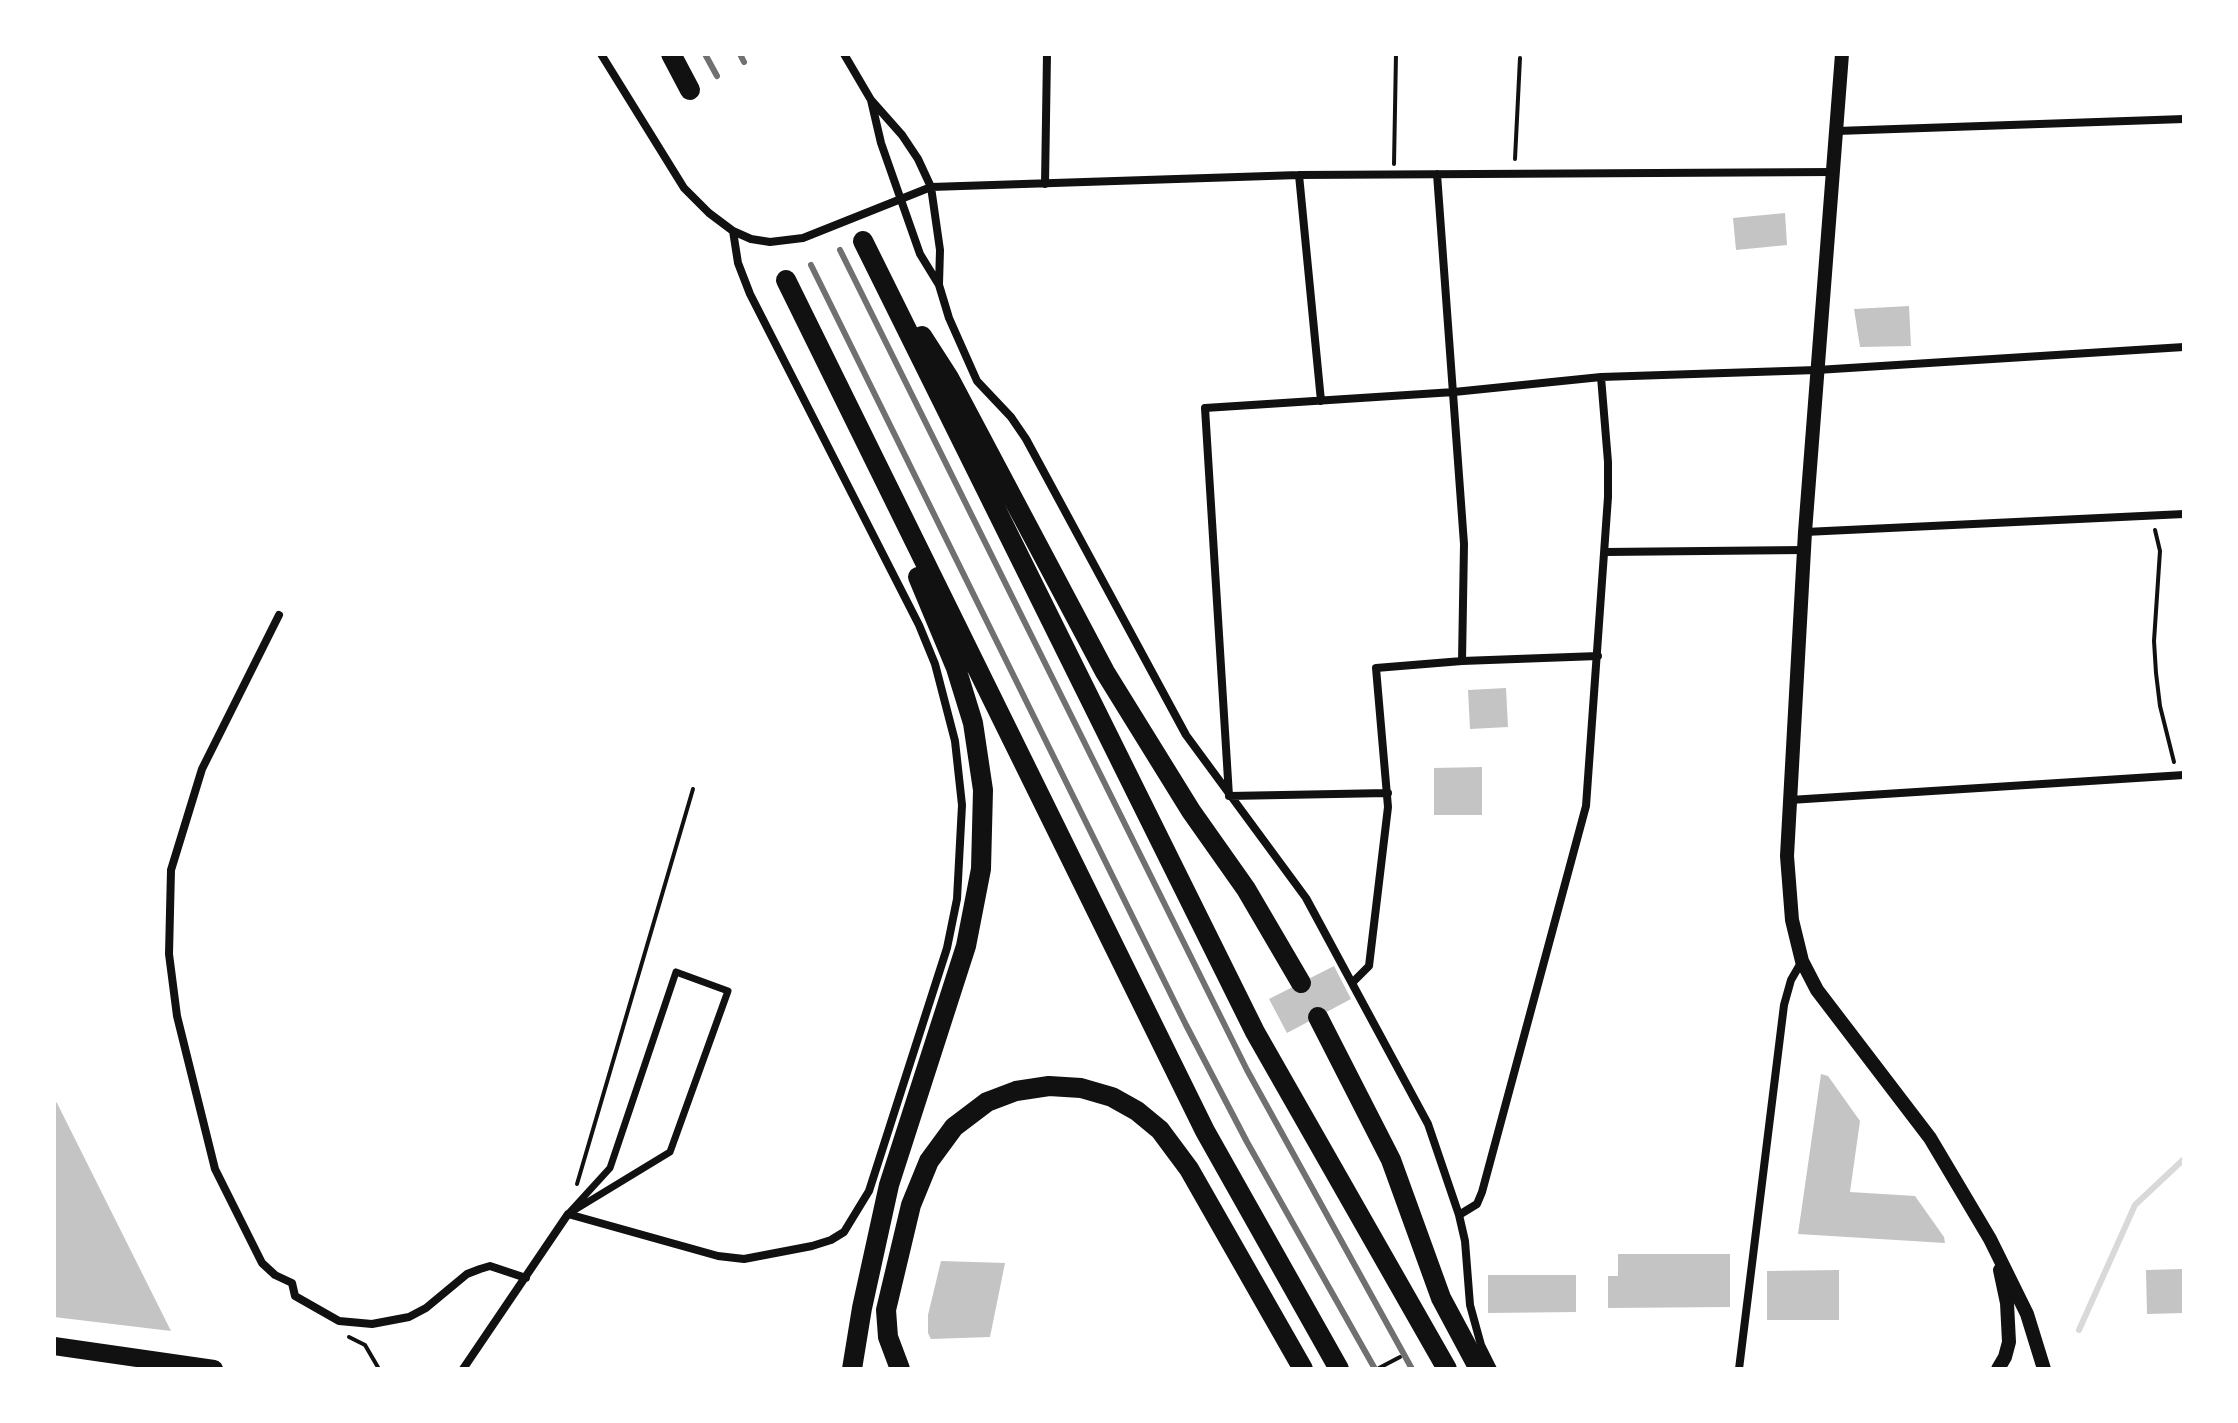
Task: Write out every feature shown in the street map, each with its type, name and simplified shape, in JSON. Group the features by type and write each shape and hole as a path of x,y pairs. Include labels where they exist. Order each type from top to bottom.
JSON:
{"highway":[{"path":"671,54 690,90"},
{"path":"1301,983 1246,889 1182,798 1120,696 949,378 863,241 1255,1032 1447,1369"},
{"path":"786,280 1205,1131 1339,1369"},
{"path":"852,1369 889,1185 971,926 980,878 984,828 979,756 965,695 862,431"},
{"path":"1318,1017 1391,1160 1441,1298 1479,1369"},
{"path":"900,1369 888,1337 886,1310 921,1175 944,1138 975,1110 1001,1096 1049,1086 1081,1088 1112,1097 1137,1111 1160,1130 1189,1169 1303,1369"},
{"path":"836,1369 856,1341"}],"main road":[{"path":"54,1346 133,1363 214,1369"}],"street":[{"path":"601,54 684,188 733,231 751,239 770,242 803,238 931,187 1299,175 1833,172"},
{"path":"844,54 871,100 902,135 918,159 931,187 940,250 939,285"},
{"path":"1045,184 1047,54"},
{"path":"1842,54 1805,532 1790,800 1788,883 1794,936 1802,961 1828,1005 1930,1138 1990,1239 2027,1314 2044,1369"},
{"path":"871,100 881,143 920,254 939,285 949,318 977,381 1011,417 1026,439 1186,735 1306,898 1428,1124 1459,1215 1466,1252 1470,1305 1481,1345 1493,1369"},
{"path":"1837,131 2184,119"},
{"path":"1437,174 1464,544 1462,661"},
{"path":"1299,175 1321,401"},
{"path":"568,1214 718,1256 744,1259 812,1246 844,1232 869,1191 947,948 957,899 962,805 960,774 955,741 935,664 905,598 750,294 738,263 733,231"},
{"path":"1229,796 1205,408 1454,392 1601,377 1817,370 2184,347"},
{"path":"1459,1215 1477,1204 1482,1192 1580,832 1590,779 1608,462 1601,377"},
{"path":"1805,532 2184,514"},
{"path":"1605,552 1804,550"},
{"path":"279,615 202,769 171,870 169,954 177,1016 215,1169 262,1263 275,1275 292,1283 295,1296 339,1321 372,1324 409,1317 426,1308 467,1274 490,1266 526,1278"},
{"path":"1353,982 1369,966 1388,793 1376,668 1598,656"},
{"path":"1790,800 2181,775"},
{"path":"1229,796 1388,793"},
{"path":"1739,1369 1784,1005 1791,980 1802,961"},
{"path":"463,1369 568,1214 610,1168 676,972 728,991 670,1152 568,1214"},
{"path":"1990,1239 2001,1272 2009,1323 2009,1342 1998,1369"}],"path":[{"path":"1394,174 1396,54"},
{"path":"1514,173 1520,58"},
{"path":"2149,516 2160,551 2154,641 2156,673 2163,719 2181,775"},
{"path":"568,1214 693,789"},
{"path":"339,1321 343,1334 365,1345 379,1369"},
{"path":"1379,1368 1390,1366 1400,1357"}],"building":[{"path":"1785,213 1787,245 1736,250 1733,218"},
{"path":"1909,306 1911,346 1860,347 1854,309"},
{"path":"1506,688 1508,727 1470,729 1468,690"},
{"path":"1482,767 1482,815 1434,815 1434,768"},
{"path":"1334,966 1351,999 1287,1033 1269,999"},
{"path":"1821,1074 1828,1076 1860,1121 1850,1192 1915,1196 1945,1243 1798,1234"},
{"path":"54,1101 57,1103 171,1331 54,1317"},
{"path":"1618,1254 1730,1254 1730,1307 1608,1308 1608,1276 1618,1276"},
{"path":"941,1261 1005,1263 990,1337 931,1339 928,1315"},
{"path":"2184,1269 2184,1313 2147,1314 2146,1270"},
{"path":"1839,1270 1839,1320 1767,1320 1767,1271"},
{"path":"1488,1275 1576,1275 1576,1312 1488,1313"}],"waterway":[{"path":"2079,1330 2135,1205 2184,1159"}],"railway":[{"path":"705,54 717,76"},
{"path":"740,54 744,62"},
{"path":"840,250 1247,1070 1412,1369"},
{"path":"811,265 1186,1025 1247,1142 1375,1369"}]}
